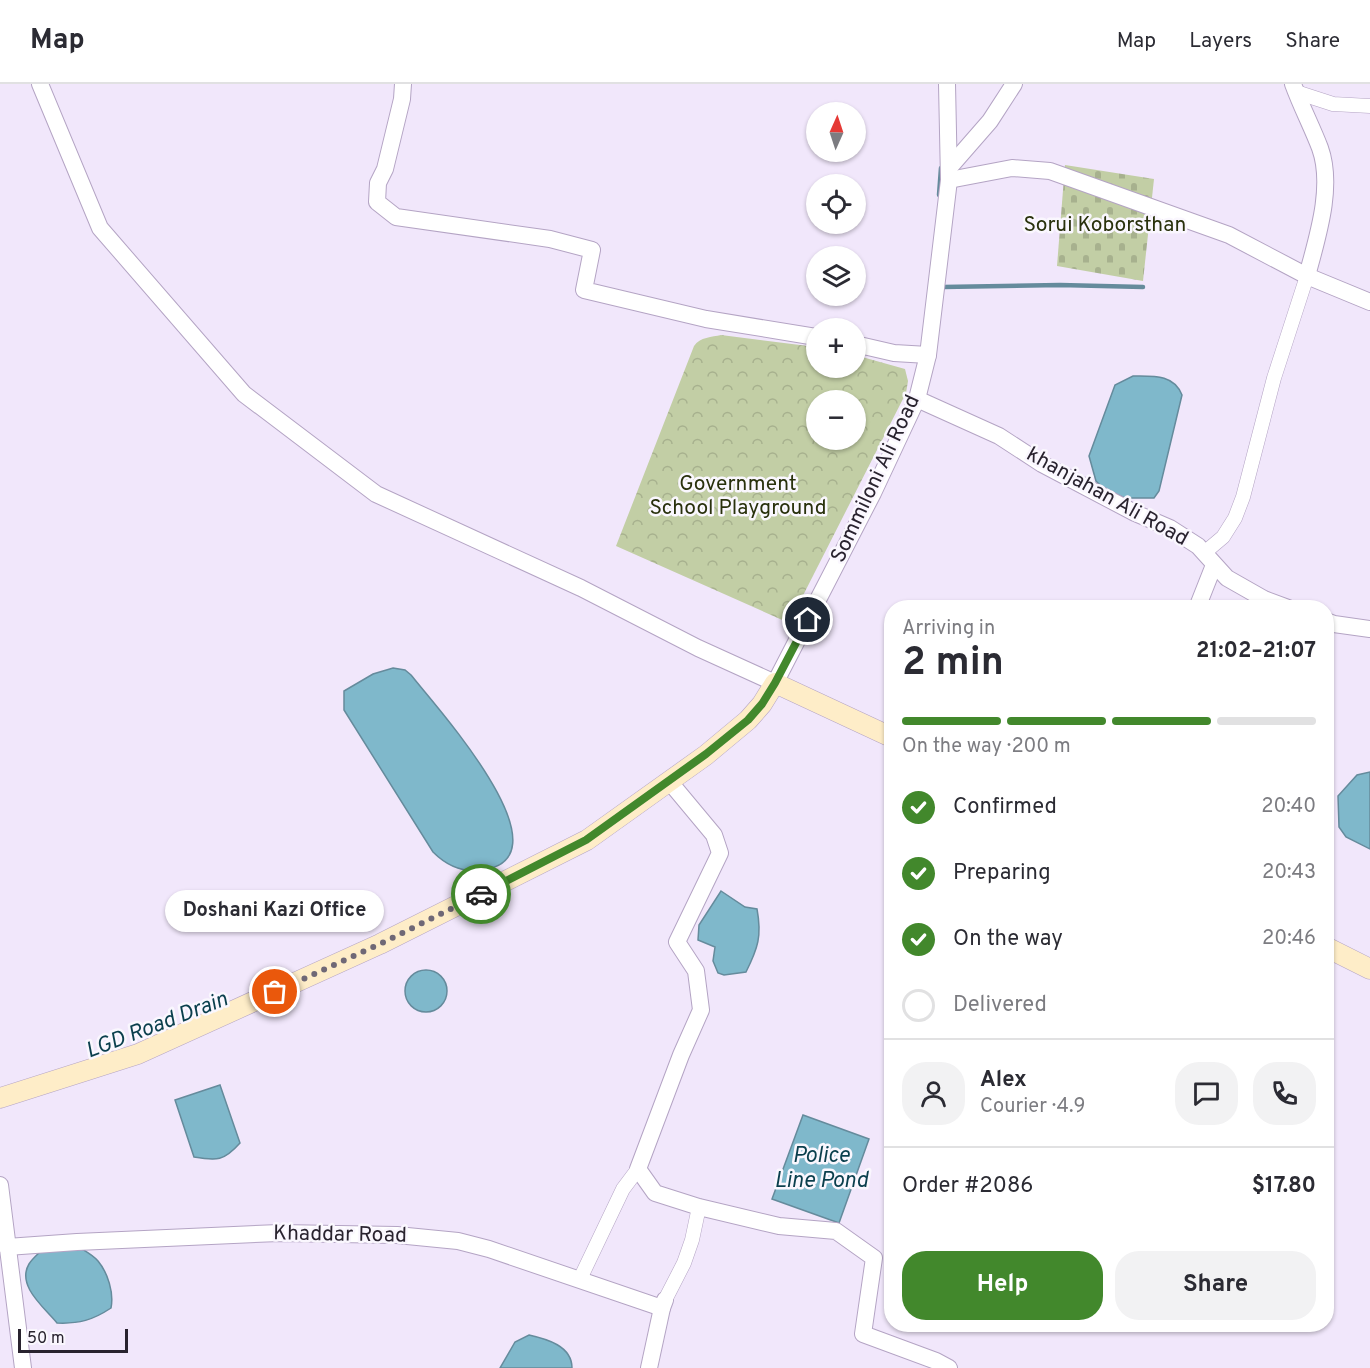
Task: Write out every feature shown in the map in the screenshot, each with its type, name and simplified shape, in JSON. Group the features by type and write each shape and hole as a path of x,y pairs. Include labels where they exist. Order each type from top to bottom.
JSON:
{"main road":[{"path":"0,1098 138,1053 380,944 586,840 706,754 748,720 762,704 775,683 884,734"},
{"path":"1334,951 1370,969"}],"street":[{"path":"40,84 100,228 244,394 376,494 581,588 698,648 775,683"},
{"path":"403,84 402,99 385,169 378,183 377,202 396,217 550,239 592,250 584,290 706,320 806,335"},
{"name":"Sommiloni Ali Road","path":"775,683 873,493 917,399 928,355 949,174 947,84"},
{"path":"949,174 990,121 1014,84"},
{"path":"1294,88 1333,104 1370,106"},
{"path":"1199,600 1209,559 1235,518 1243,497 1274,378 1322,223 1325,186 1321,151 1294,88"},
{"path":"949,174 1012,168 1050,171 1229,235 1307,276 1370,302"},
{"path":"866,347 894,353 928,355"},
{"name":"khanjahan Ali Road","path":"917,399 999,436 1042,464 1135,513 1170,528 1198,546 1227,578 1267,600"},
{"path":"1334,624 1370,628"},
{"path":"580,1279 623,1189 638,1168 701,1010 696,971 677,942 720,853 714,835 669,781"},
{"path":"638,1168 655,1193 699,1207 779,1226 836,1231 874,1258 863,1334 949,1368"},
{"path":"0,1185 7,1247 6,1291 23,1368"},
{"path":"649,1368 664,1304 684,1263 699,1207"},
{"name":"Khaddar Road","path":"7,1247 88,1241 279,1233 397,1235 458,1241 489,1248 664,1304"}],"green space":[{"name":"Sorui Koborsthan","path":"1065,165 1154,179 1143,281 1057,266"},
{"name":"Government School Playground","path":"721,335 806,346 806,378 866,378 866,358 905,369 908,381 906,393 789,623 616,546 694,346 703,339"}],"water":[{"path":"1133,376 1155,376 1168,380 1174,383 1182,395 1159,491 1154,498 1125,498 1104,489 1096,481 1089,456 1115,385"},
{"path":"393,668 405,670 411,675 489,778 506,810 513,838 506,859 482,870 468,870 449,865 438,857 344,710 344,691 373,674"},
{"path":"1370,772 1370,849 1346,837 1339,827 1338,796 1357,775"},
{"path":"721,891 745,907 757,909 758,942 746,972 724,975 718,973 713,961 715,947 698,940 699,925"},
{"path":"426,970 434,971 441,976 446,983 446,999 441,1006 434,1011 426,1012 418,1011 411,1006 406,999 405,991 406,983 411,976 418,971"},
{"path":"220,1085 240,1143 220,1158 194,1157 175,1100"},
{"name":"Police Line Pond","path":"803,1115 869,1139 839,1223 772,1199"},
{"path":"82,1249 96,1259 105,1271 111,1290 111,1308 86,1320 57,1323 39,1304 29,1288 26,1272 30,1262 42,1250"},
{"path":"529,1335 551,1341 563,1349 571,1360 572,1368 500,1368 515,1342"}],"waterway":[{"path":"939,195 941,168"},
{"path":"943,287 1060,285 1143,287"}],"way so far":[{"path":"275,992 481,894"}],"place":[{"name":"Doshani Kazi Office","path":"275,992"}],"route":[{"path":"481,894 586,840 706,754 748,720 762,704 775,683 808,620"}],"water label":[{"name":"LGD Road Drain","path":"157,1026"}]}
